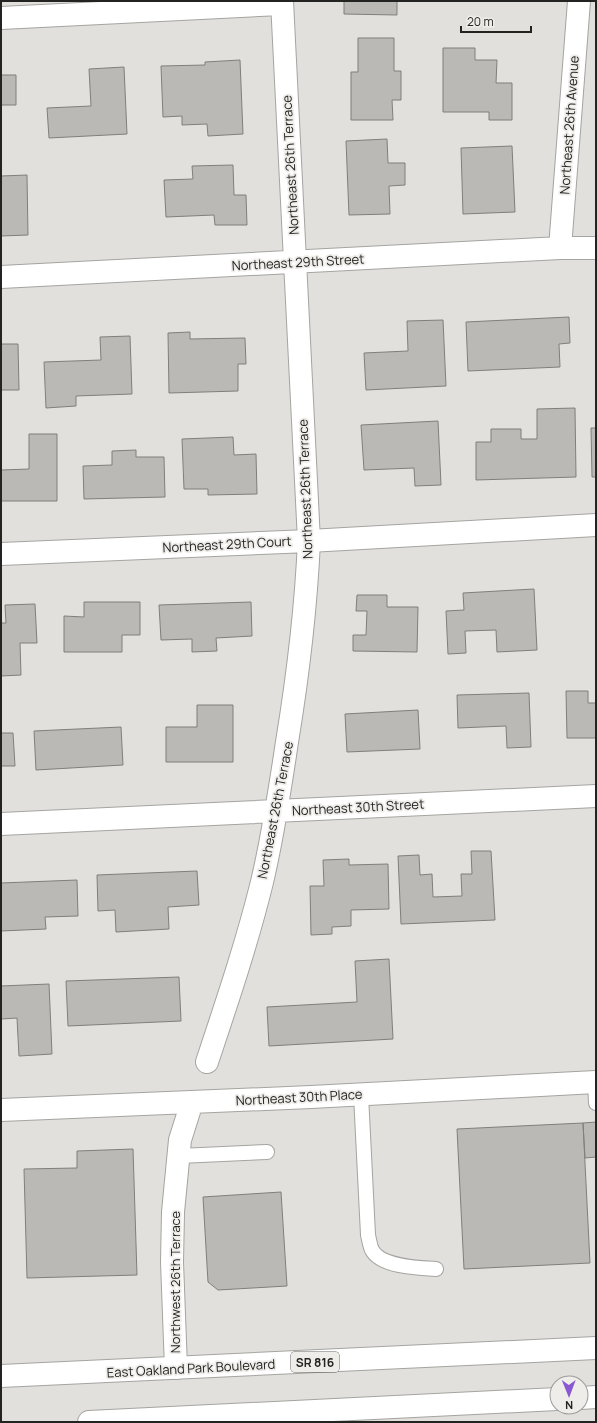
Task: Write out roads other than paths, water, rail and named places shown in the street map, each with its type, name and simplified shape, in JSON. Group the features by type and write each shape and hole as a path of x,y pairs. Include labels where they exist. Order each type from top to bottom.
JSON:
{"street":[{"name":"Northeast 26th Avenue","path":"560,248 579,1"},
{"path":"1,18 282,2"},
{"name":"Northeast 26th Terrace","path":"207,1062 240,960 262,882 277,811 298,673 306,595 309,540 282,2"},
{"name":"Northeast 29th Street","path":"1,277 560,248 596,248"},
{"name":"Northeast 29th Court","path":"1,554 596,525"},
{"name":"Northeast 30th Street","path":"1,824 596,796"},
{"name":"Northeast 30th Place","path":"1,1110 361,1095 596,1089"},
{"name":"Northwest 26th Terrace","path":"176,1368 172,1262 174,1212 180,1140 192,1102"},
{"name":"East Oakland Park Boulevard","path":"1,1376 596,1348"},
{"path":"89,1422 181,1420 549,1399"}],"lane":[{"path":"361,1095 368,1235 372,1251 393,1264 436,1269"},
{"path":"179,1156 267,1152"}]}
